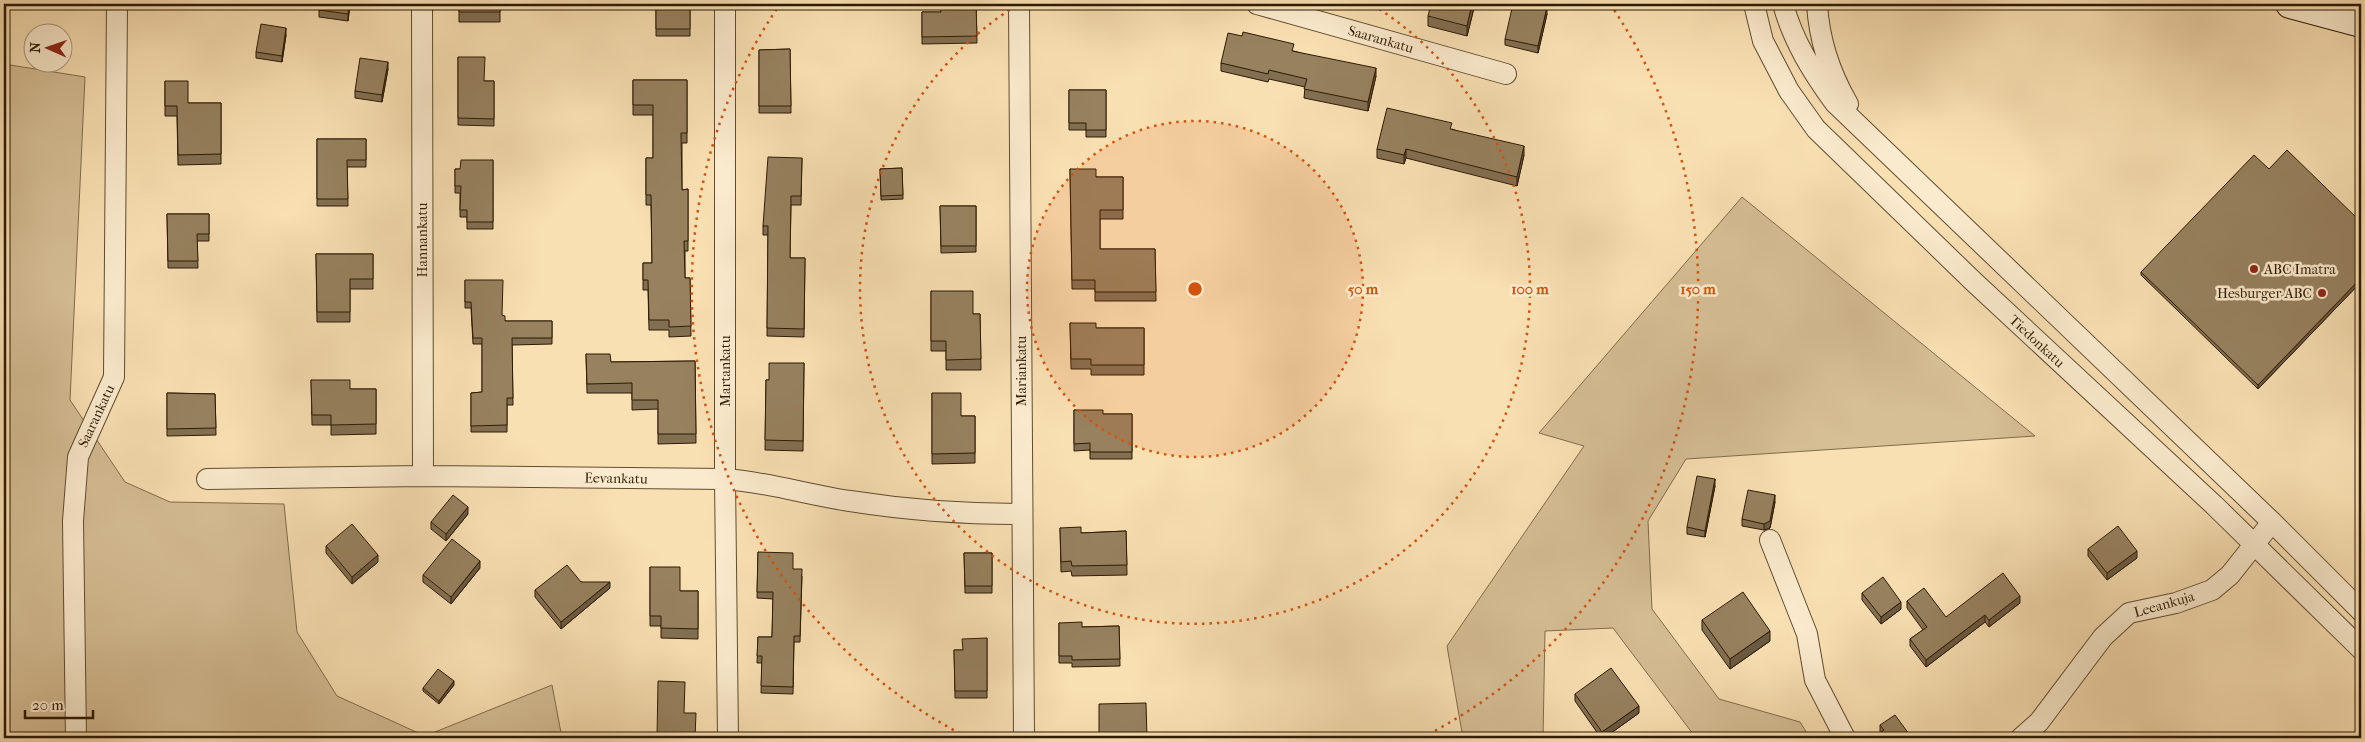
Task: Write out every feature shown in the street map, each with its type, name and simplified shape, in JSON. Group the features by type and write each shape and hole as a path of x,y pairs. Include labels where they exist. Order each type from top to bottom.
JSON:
{"main road":[{"path":"2290,4 2361,23"}],"street":[{"name":"Saarankatu","path":"76,738 73,521 78,457 114,377 118,4"},
{"name":"Hannankatu","path":"422,4 423,476"},
{"name":"Martankatu","path":"725,4 725,479 728,738"},
{"name":"Mariankatu","path":"1019,4 1024,738"},
{"name":"Saarankatu","path":"1256,4 1506,74"},
{"name":"Tiedonkatu","path":"1754,4 1763,41 1789,91 1816,129 1974,282 2254,545 2361,649"},
{"path":"1783,4 1800,48 1814,74 1835,103 2272,522 2361,611"},
{"path":"1817,4 1818,24 1826,56 1840,89 1867,135"},
{"name":"Eevankatu","path":"207,479 423,476 725,479 754,481 849,501 967,514 1022,514"},
{"name":"Leeankuja","path":"2021,738 2039,722 2103,636 2129,613 2176,603 2212,590 2230,576 2272,522"},
{"path":"1770,540 1807,634 1815,680 1845,738"}],"shaded area":[{"path":"4,64 22,67 22,72 54,72 85,77 70,400 125,482 170,502 284,504 297,632 337,696 425,736 552,685 562,738 4,738"},
{"path":"1742,197 2035,436 1686,459 1648,521 1652,609 1719,699 1800,722 1810,738 1696,738 1613,628 1545,631 1543,738 1463,738 1447,646 1584,446 1539,433"}],"building":[{"path":"320,4 349,4 348,14 319,10"},
{"path":"459,4 500,4 500,12 459,12"},
{"path":"656,4 690,4 690,29 656,29"},
{"path":"940,4 976,4 977,36 922,37 922,12 941,12"},
{"path":"1431,4 1472,4 1467,26 1428,16"},
{"path":"1513,4 1532,4 1547,7 1538,46 1505,39"},
{"path":"261,24 286,28 282,56 256,52"},
{"path":"1243,32 1294,44 1292,51 1376,68 1368,102 1304,89 1307,79 1269,70 1268,74 1221,63 1228,33 1242,36"},
{"path":"790,49 791,106 759,106 759,50"},
{"path":"458,57 485,57 484,81 494,81 494,119 458,118"},
{"path":"360,58 388,62 382,95 355,91"},
{"path":"633,80 687,80 687,133 681,133 682,190 688,189 688,241 684,241 685,278 690,278 691,326 669,327 669,320 649,320 648,280 643,280 643,263 652,263 651,195 646,195 646,158 653,158 653,105 633,105"},
{"path":"165,81 188,81 188,103 221,103 221,154 178,155 177,106 165,106"},
{"path":"1069,90 1106,90 1106,130 1086,130 1086,123 1069,123"},
{"path":"1387,108 1452,123 1450,129 1524,146 1517,177 1406,149 1404,155 1377,149"},
{"path":"317,139 366,139 366,160 347,160 348,199 317,199"},
{"name":"ABC Imatra","path":"2287,150 2361,222 2361,250 2357,254 2361,258 2361,278 2258,385 2141,272 2254,155 2269,169"},
{"path":"768,157 802,158 801,196 791,196 790,258 805,258 804,329 767,328 768,226 763,226"},
{"path":"461,160 493,160 493,222 467,222 467,210 460,210 461,186 455,186 455,169 460,169"},
{"path":"902,168 903,195 881,196 880,169"},
{"path":"1070,169 1096,169 1096,177 1123,177 1123,210 1100,210 1100,249 1155,249 1156,292 1095,292 1095,280 1072,280"},
{"path":"940,206 976,206 976,246 941,246"},
{"path":"167,214 209,214 209,234 197,234 198,261 168,261"},
{"path":"316,254 373,254 373,279 350,279 350,312 317,312"},
{"path":"465,280 503,280 502,315 505,316 505,321 552,321 552,338 512,338 513,398 507,398 507,425 471,426 471,393 482,392 482,338 473,338 471,302 465,302"},
{"path":"931,291 973,291 973,314 980,314 981,359 946,360 946,341 931,341"},
{"path":"1070,323 1096,323 1096,328 1144,328 1144,365 1091,365 1091,359 1071,359"},
{"path":"586,354 610,354 611,362 695,361 696,434 658,434 658,400 632,400 632,383 587,384"},
{"path":"769,363 804,363 803,441 765,440 766,380 769,380"},
{"path":"311,380 350,380 350,389 376,389 376,424 331,425 331,415 312,415"},
{"path":"167,393 215,394 216,428 167,429"},
{"path":"932,393 961,393 961,416 975,416 975,453 932,454"},
{"path":"1074,410 1103,410 1103,414 1132,414 1132,452 1090,452 1090,443 1074,444"},
{"path":"1697,476 1715,479 1705,531 1687,527"},
{"path":"1748,490 1775,495 1770,521 1764,524 1742,519"},
{"path":"453,495 468,507 446,534 431,522"},
{"path":"352,524 378,555 352,577 326,546"},
{"path":"2118,526 2137,551 2107,573 2088,549"},
{"path":"1081,527 1081,533 1126,531 1127,565 1072,566 1071,561 1061,562 1060,528"},
{"path":"452,539 480,561 451,597 423,575"},
{"path":"758,552 793,553 793,569 802,569 800,636 794,636 793,687 761,686 762,656 757,656 758,637 772,637 773,592 757,592"},
{"path":"964,553 992,553 992,586 965,586"},
{"path":"567,565 581,582 610,582 561,622 535,590"},
{"path":"650,567 680,567 680,591 698,591 698,629 661,628 661,616 650,616"},
{"path":"2003,573 2020,596 1989,620 1985,615 1926,660 1910,639 1927,627 1907,601 1924,588 1946,617"},
{"path":"1883,577 1901,602 1881,617 1862,593"},
{"path":"1743,592 1770,631 1730,659 1702,620"},
{"path":"1082,622 1082,627 1119,626 1120,659 1072,660 1072,656 1059,656 1059,623"},
{"path":"987,638 987,691 955,691 954,650 963,650 962,639"},
{"path":"1611,668 1639,706 1602,732 1575,694"},
{"path":"438,669 454,681 439,701 423,688"},
{"path":"658,681 685,682 684,713 696,713 695,738 657,738"},
{"path":"1146,703 1147,738 1099,738 1099,704"},
{"path":"1895,715 1912,738 1872,738 1884,730 1880,725"}],"place":[{"name":"ABC Imatra","path":"2254,269"},
{"name":"Hesburger ABC","path":"2322,293"}]}
